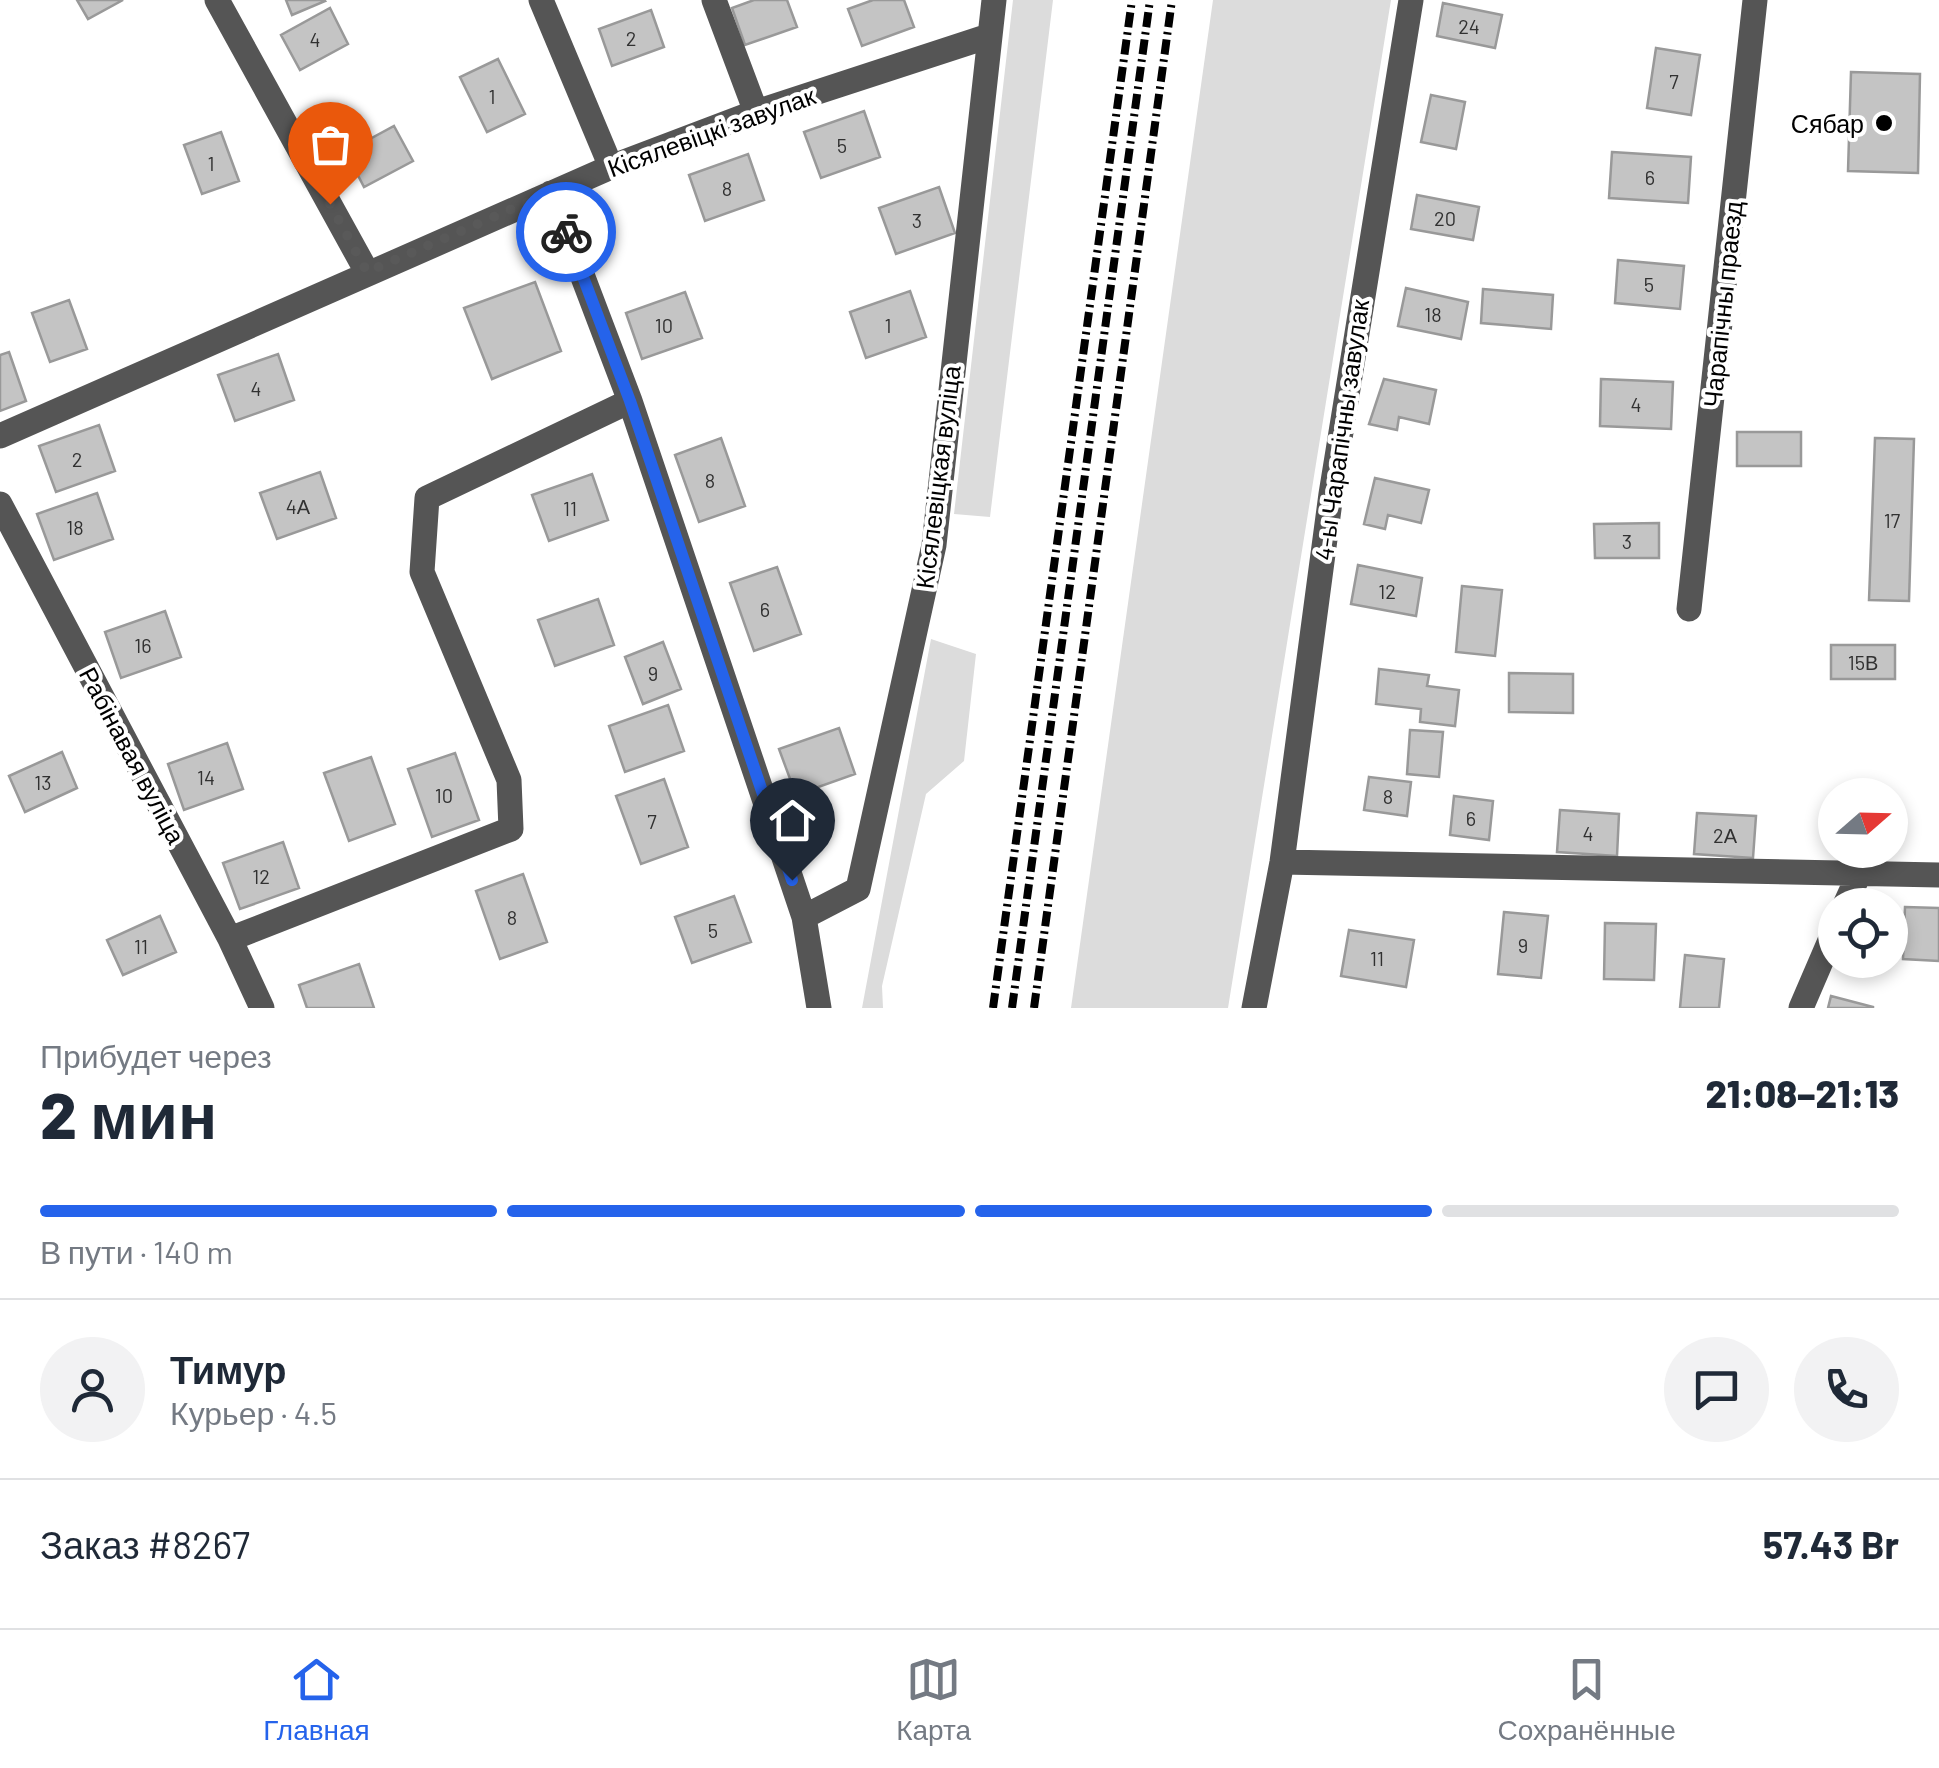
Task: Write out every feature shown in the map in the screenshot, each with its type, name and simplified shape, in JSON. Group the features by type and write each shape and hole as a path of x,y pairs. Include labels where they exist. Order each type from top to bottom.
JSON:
{"street":[{"path":"218,0 367,272"},
{"path":"541,0 611,167"},
{"path":"714,0 756,112"},
{"name":"Кісялевіцкая вуліца","path":"804,916 858,890 934,545 994,0"},
{"name":"4-ы Чарапічны завулак","path":"1254,1008 1282,862 1330,494 1411,0"},
{"name":"Чарапічны праезд","path":"1689,608 1755,0"},
{"name":"Кісялевіцкі завулак","path":"0,436 611,167 756,112 990,36"},
{"path":"551,192 630,401 804,916 819,1008"},
{"path":"230,939 511,829 509,780 422,572 427,498 630,401"},
{"name":"Рабінавая вуліца","path":"0,504 230,939 262,1008"},
{"path":"1282,862 1939,874"},
{"path":"1852,888 1858,874"},
{"path":"1801,1008 1818,968"}],"shaded area":[{"path":"1013,0 1053,0 990,517 954,514"},
{"path":"1213,0 1391,0 1228,1008 1071,1008"},
{"path":"931,639 976,654 964,761 926,794 882,986 883,1008 862,1008"}],"building":[{"path":"77,0 123,0 88,19"},
{"path":"286,0 324,0 325,1 292,15"},
{"path":"754,0 787,0 797,27 745,45 732,8"},
{"path":"873,0 904,0 914,27 862,46 848,9"},
{"path":"1443,3 1502,15 1495,48 1437,36"},
{"path":"330,8 348,44 300,70 281,35"},
{"path":"651,10 664,47 612,66 599,29"},
{"path":"1656,48 1700,55 1691,115 1647,108"},
{"path":"498,59 525,114 487,132 460,77"},
{"name":"Сябар","path":"1851,72 1920,74 1918,173 1848,171"},
{"path":"1431,95 1465,102 1456,149 1421,142"},
{"path":"864,111 880,157 821,178 804,132"},
{"path":"394,126 413,161 364,187 346,152"},
{"path":"221,132 239,181 202,194 184,145"},
{"path":"1612,152 1691,157 1688,203 1609,198"},
{"path":"748,154 764,200 705,221 689,175"},
{"path":"939,187 955,233 896,254 879,208"},
{"path":"1417,195 1479,207 1473,240 1411,229"},
{"path":"1618,260 1684,266 1680,309 1615,303"},
{"path":"535,282 561,351 492,379 464,308"},
{"path":"1406,288 1468,302 1461,339 1398,326"},
{"path":"1483,289 1553,295 1551,329 1481,323"},
{"path":"910,291 926,337 866,358 850,312"},
{"path":"685,292 702,338 642,359 626,313"},
{"path":"69,300 87,349 50,362 32,313"},
{"path":"9,352 26,401 0,411 0,355"},
{"path":"278,354 294,400 235,421 218,375"},
{"path":"1384,379 1436,390 1429,424 1399,417 1397,430 1369,424"},
{"path":"1601,379 1673,382 1671,429 1600,426"},
{"path":"99,425 115,471 56,492 39,446"},
{"path":"1737,432 1801,432 1801,466 1737,466"},
{"path":"721,438 745,506 699,522 675,455"},
{"path":"1875,438 1914,439 1909,601 1869,600"},
{"path":"320,472 336,518 277,539 260,493"},
{"path":"592,474 608,520 549,541 532,495"},
{"path":"1375,478 1429,490 1421,523 1388,515 1385,529 1364,524"},
{"path":"97,493 113,539 54,560 37,514"},
{"path":"1659,523 1659,558 1595,558 1594,524"},
{"path":"1358,565 1422,578 1416,616 1351,604"},
{"path":"777,567 801,634 754,651 730,583"},
{"path":"1462,586 1502,590 1495,656 1456,652"},
{"path":"598,599 614,645 555,666 538,620"},
{"path":"165,611 181,657 121,678 105,632"},
{"path":"663,642 681,689 643,704 625,657"},
{"path":"1831,645 1895,645 1895,679 1831,679"},
{"path":"1379,669 1429,675 1427,686 1459,690 1455,726 1420,722 1421,709 1376,704"},
{"path":"1509,673 1573,674 1573,713 1509,712"},
{"path":"668,705 684,751 625,772 609,726"},
{"path":"839,728 855,774 796,795 779,749"},
{"path":"1410,730 1443,732 1439,777 1407,774"},
{"path":"227,743 243,789 184,810 168,764"},
{"path":"62,752 77,788 25,812 9,776"},
{"path":"455,753 479,820 432,837 408,769"},
{"path":"371,757 395,824 349,841 324,773"},
{"path":"1369,777 1411,782 1407,816 1364,810"},
{"path":"664,779 688,847 641,864 616,796"},
{"path":"1454,796 1493,801 1489,840 1450,835"},
{"path":"1560,810 1619,814 1617,856 1557,852"},
{"path":"1697,813 1756,816 1753,858 1694,854"},
{"path":"283,842 299,888 240,909 223,863"},
{"path":"523,874 547,942 500,959 476,891"},
{"path":"734,896 751,942 692,963 675,917"},
{"path":"1908,907 1939,908 1939,961 1908,959"},
{"path":"1504,912 1548,916 1541,978 1498,974"},
{"path":"160,916 176,952 123,975 107,940"},
{"path":"1605,923 1656,924 1654,980 1604,979"},
{"path":"1349,930 1414,940 1406,987 1341,976"},
{"path":"1685,955 1724,959 1719,1008 1680,1008"},
{"path":"359,964 374,1008 307,1008 299,985"},
{"path":"1831,996 1873,1007 1873,1008 1828,1008"}],"railway":[{"path":"993,1008 1132,0"},
{"path":"1012,1008 1150,0"},
{"path":"1034,1008 1172,0"}],"way so far":[{"path":"330,204 367,272 551,192 566,232"}],"place":[{"name":"Сябар","path":"1884,123"}],"route":[{"path":"566,232 630,401 792,880"}]}
